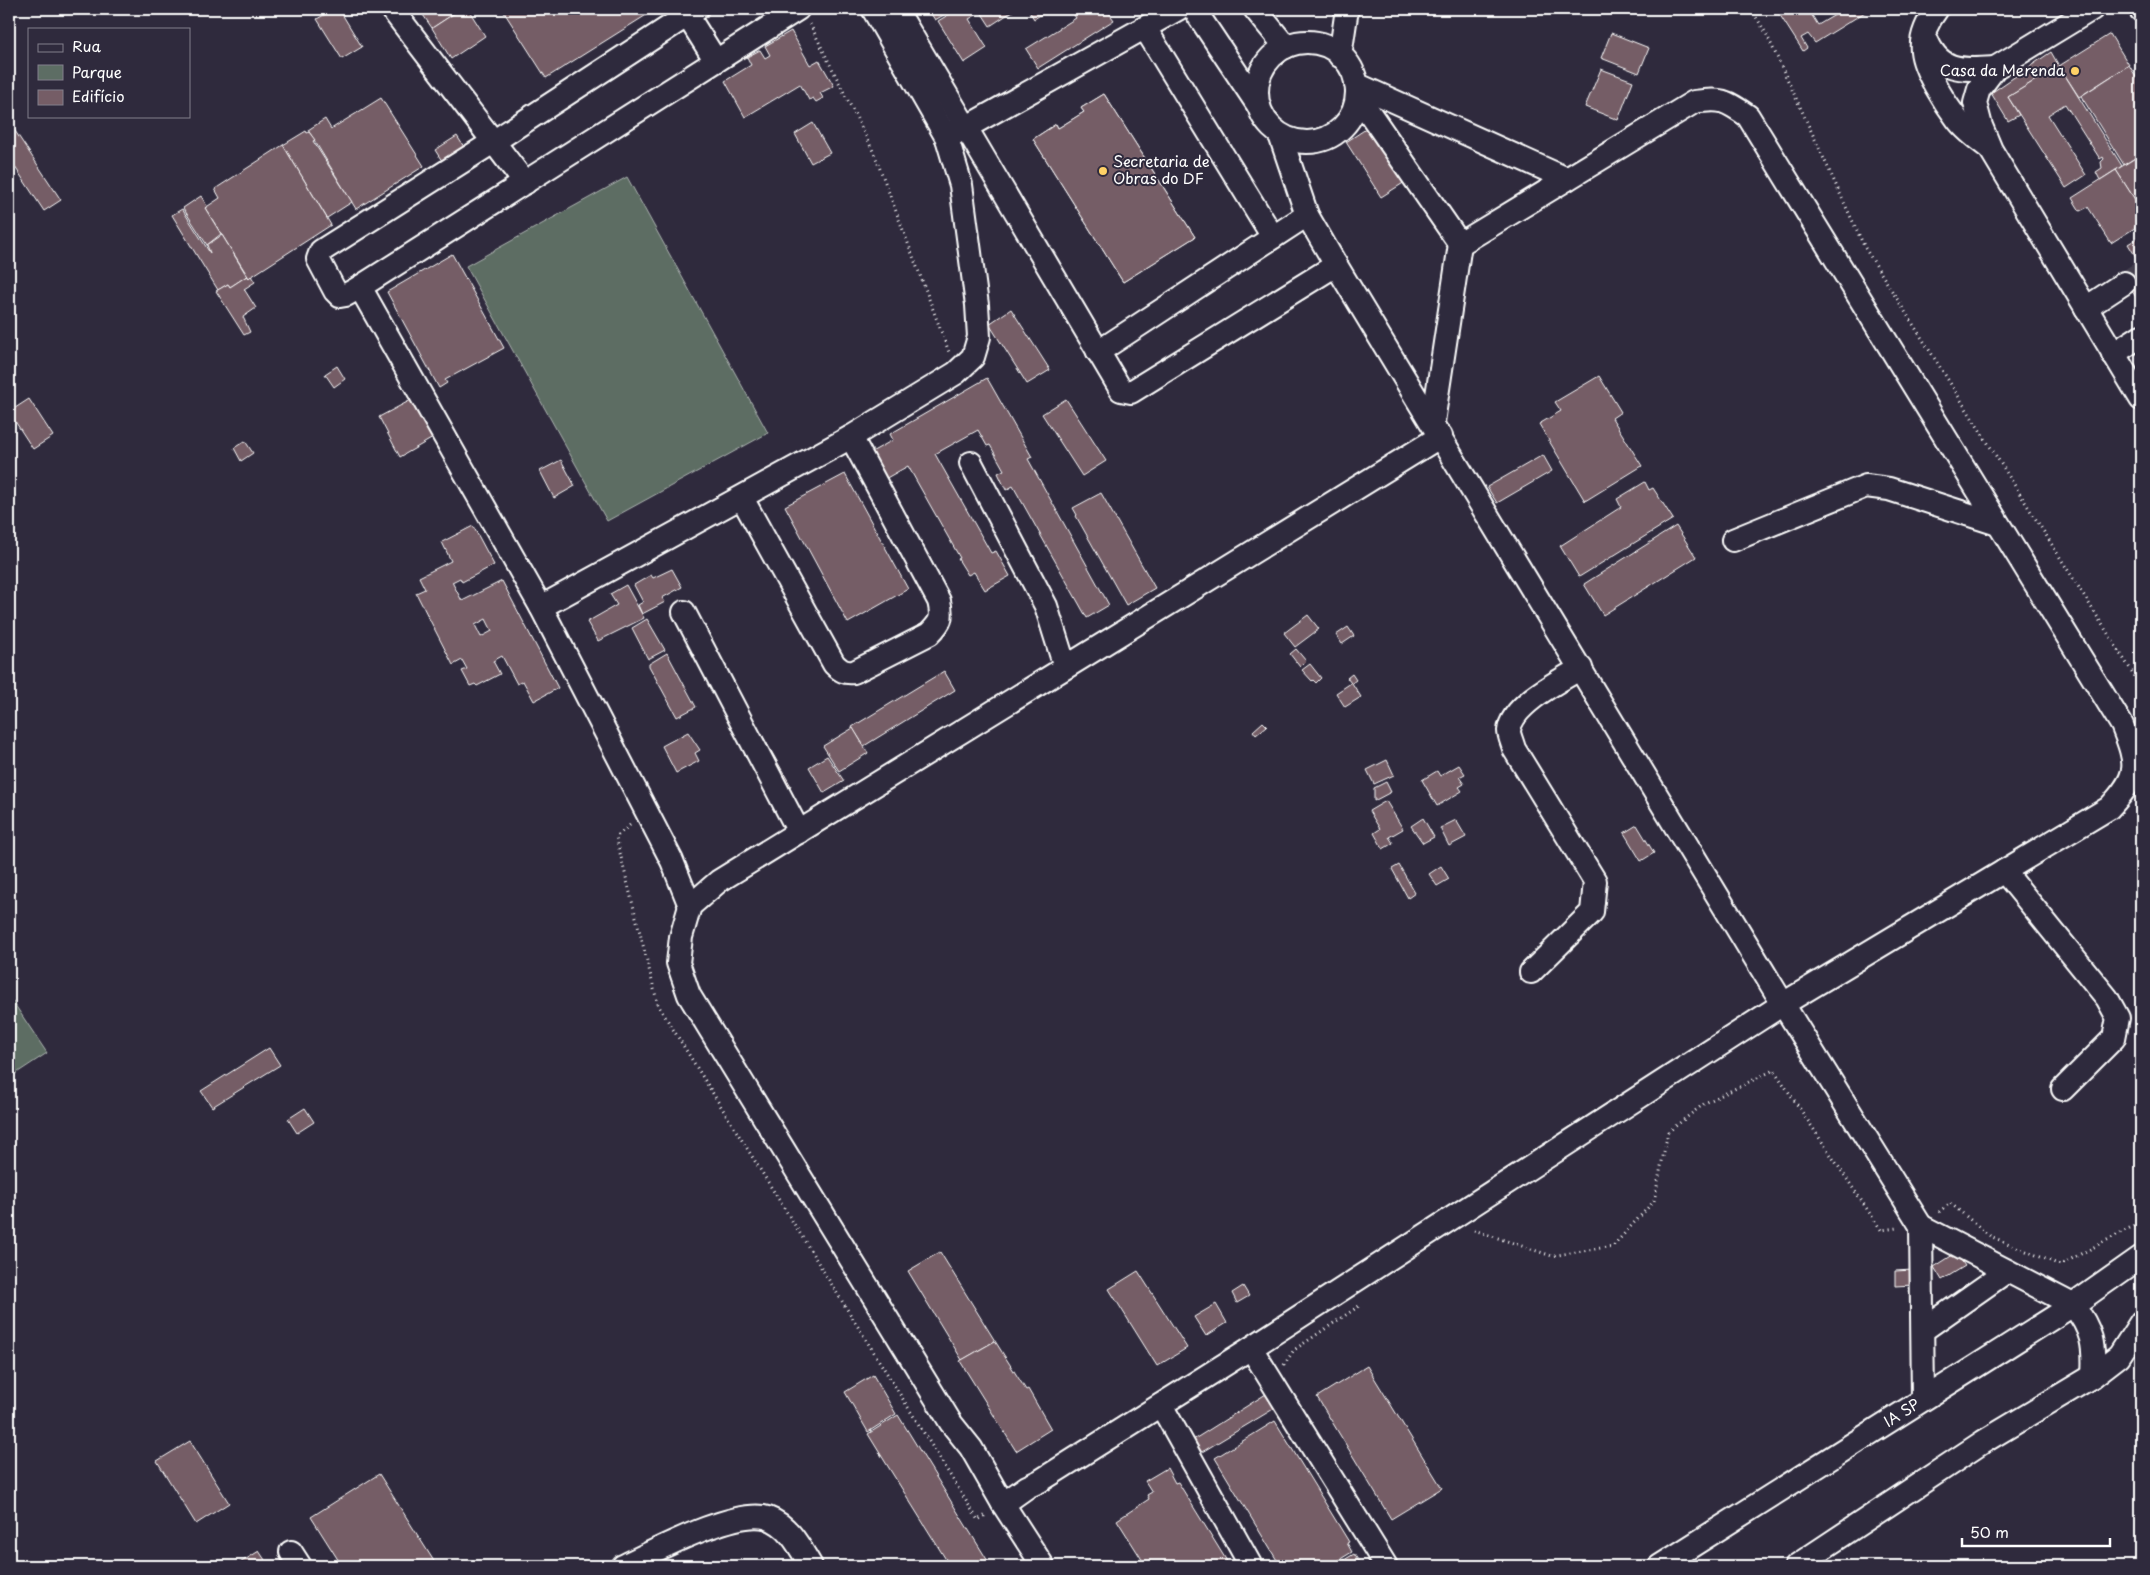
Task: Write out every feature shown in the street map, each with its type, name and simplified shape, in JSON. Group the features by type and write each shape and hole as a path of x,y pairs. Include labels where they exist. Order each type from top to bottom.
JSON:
{"street":[{"path":"392,9 524,182"},
{"path":"716,61 692,12 493,142 321,251 318,260 335,292 340,296 346,296 798,9"},
{"path":"873,9 956,133 1122,390 1126,393 1131,392 1336,265"},
{"path":"541,607 851,437 956,373 973,357 979,338 977,305 956,133 896,9"},
{"path":"956,133 1178,9"},
{"path":"1194,9 1258,105 1266,122 1280,134 1294,141 1323,140 1336,133 1347,123 1354,110 1356,90 1353,74 1340,56 1328,48 1315,43 1300,43 1286,46 1272,56 1261,71 1257,88 1258,105"},
{"path":"1255,9 1286,46"},
{"path":"1340,56 1346,9"},
{"path":"1937,9 1927,24 1924,34 1922,51 1928,70 1957,119 1990,150"},
{"path":"2092,9 1995,68 1980,89 1975,103 1990,150 2141,399"},
{"path":"1145,28 1273,237"},
{"path":"1924,34 1928,46 1944,63 1956,68 1970,70 1995,68"},
{"path":"1356,90 1567,179"},
{"path":"1356,90 1460,244 1437,429"},
{"path":"1003,1504 1027,1487 1040,1481 1251,1348 1783,1004 2109,808 2126,790 2134,773 2133,753 2122,725 1748,116 1733,105 1717,99 1694,102 1460,244"},
{"path":"1280,134 1307,215 1336,265 1437,429 1783,1004 1921,1226 2073,1305 2084,1318 2092,1336 2095,1353 2093,1376"},
{"path":"1098,352 1307,215"},
{"path":"2086,308 2124,283"},
{"path":"360,287 541,607 672,861 690,906"},
{"path":"2113,354 2141,336"},
{"path":"1043,1566 1003,1504 971,1448 951,1423 689,995 678,962 681,937 690,906 719,881 1065,667 1437,429"},
{"path":"742,498 834,664 840,670 846,673 854,672 929,634 938,625 942,614 939,601 851,437"},
{"path":"971,463 1046,606 1065,667"},
{"path":"1733,540 1866,486 1889,488 1998,524"},
{"path":"684,612 799,832"},
{"path":"1531,972 1592,912 1595,881 1514,749 1509,732 1513,718 1538,694 1581,668"},
{"path":"2004,871 2107,998 2118,1018 2114,1038 2063,1089"},
{"path":"1921,1226 1923,1398"},
{"name":"IA SP","path":"1660,1566 1923,1398 2073,1305 2141,1258"},
{"path":"1923,1330 2007,1271"},
{"path":"1796,1566 1982,1442 2093,1376 2119,1356 2141,1322"},
{"path":"1251,1348 1386,1566"},
{"path":"1161,1405 1251,1566"},
{"path":"623,1566 688,1535 731,1521 754,1517 767,1518 781,1525 793,1537 811,1566"},
{"path":"1693,1566 1696,1553 1704,1538"}],"path":[{"path":"1752,9 1766,33 1865,248 2141,686"},
{"path":"1472,1229 1552,1256 1613,1246 1654,1201 1668,1132 1706,1103 1774,1070 1881,1230 1921,1226 1950,1203 1990,1236 2060,1265 2141,1222"},
{"path":"1273,1383 1294,1350 1367,1300"}],"green space":[{"path":"627,177 768,433 607,521 466,266"},
{"path":"9,996 47,1053 9,1078"}],"building":[{"path":"334,9 339,9 362,47 342,59 317,19"},
{"path":"419,9 458,9 458,11 432,28"},
{"path":"457,9 468,9 485,36 451,59 432,28 458,11"},
{"path":"502,9 656,9 546,78"},
{"path":"928,9 954,9 935,20"},
{"path":"958,9 972,9 976,15 969,19 987,48 964,63 938,21"},
{"path":"979,9 1012,9 1013,11 990,26"},
{"path":"1028,9 1050,9 1034,19"},
{"path":"1077,9 1106,9 1114,20 1038,68 1026,49 1076,18 1072,12"},
{"path":"1776,9 1808,9 1818,25 1845,9 1870,9 1815,43 1808,34 1801,38 1807,48 1803,51"},
{"path":"791,31 810,65 819,60 834,86 820,93 823,98 816,102 813,98 809,100 800,84 745,117 725,81 751,65 747,57 760,50 765,58 770,55 765,46"},
{"path":"1611,33 1649,48 1639,73 1601,58"},
{"path":"2110,34 2129,65 2079,97 2059,66"},
{"path":"2051,52 2059,66 2008,97 2019,115 2008,121 1991,93"},
{"path":"2129,65 2141,85 2141,154 2124,165 2081,96"},
{"path":"2059,66 2122,166 2100,180 2096,172 2102,168 2101,162 2104,159 2103,157 2100,159 2065,104 2048,115 2086,175 2066,188 2008,97"},
{"path":"1601,69 1633,81 1618,120 1585,107"},
{"name":"Secretaria de Obras do DF","path":"1104,94 1195,237 1123,282 1033,139 1056,124 1058,128 1084,112 1081,108","holes":["1105,153 1109,158 1091,169 1088,164","1140,212 1142,217 1124,228 1122,224"]},
{"name":"Secretaria de Obras do DF","path":"1104,94 1195,237 1123,282 1033,139 1056,124 1058,128 1084,112 1081,108"},
{"path":"381,98 424,166 356,209 308,130 325,119 331,129"},
{"path":"9,122 61,200 44,211 9,158"},
{"path":"813,123 830,153 811,163 795,134"},
{"path":"1369,127 1405,182 1381,197 1346,142"},
{"path":"306,131 315,140 313,141 352,202 327,218 283,145"},
{"path":"457,136 466,150 444,164 435,150"},
{"path":"283,145 331,225 249,278 205,208 220,198 215,189"},
{"path":"2137,157 2141,164 2141,209 2116,170"},
{"path":"2116,170 2141,209 2141,224 2111,243 2088,207 2080,211 2072,198"},
{"path":"201,196 207,206 205,208 221,234 207,245 183,208"},
{"path":"182,209 210,253 207,245 222,235 247,276 230,287 228,284 218,290 172,215"},
{"path":"2141,236 2141,265 2128,244"},
{"path":"452,254 504,348 445,380 447,383 439,388 387,292"},
{"path":"2141,265 2141,296 2137,299 2123,276"},
{"path":"247,276 249,278 251,276 255,282 244,289 256,308 243,317 250,332 244,335 216,291 228,284 230,287"},
{"path":"1011,309 1050,370 1027,384 989,324"},
{"path":"337,366 345,379 334,387 325,374"},
{"path":"1599,376 1621,412 1612,418 1642,466 1585,501 1539,424 1561,411 1555,402"},
{"path":"987,378 1032,457 1028,459 1109,605 1087,618 1013,486 1006,490 998,473 1004,470 990,445 987,446 978,430 935,454 991,553 996,551 1010,576 985,590 974,572 968,575 958,559 960,558 908,466 883,480 868,454 893,440 890,434"},
{"path":"29,399 53,436 33,449 9,412"},
{"path":"413,399 433,438 400,457 379,417"},
{"path":"1066,399 1106,461 1082,476 1042,414"},
{"path":"245,441 253,453 241,461 234,448"},
{"path":"1543,455 1552,471 1497,503 1487,487"},
{"path":"561,460 575,486 554,498 540,471"},
{"path":"845,474 908,589 848,623 785,506"},
{"path":"1645,482 1649,490 1653,488 1673,519 1579,577 1560,546 1621,507 1617,499"},
{"path":"1101,493 1155,588 1126,605 1073,508"},
{"path":"473,526 494,565 462,582 460,578 452,582 462,601 502,581 558,688 534,701 523,681 517,684 502,656 493,661 500,674 477,686 475,684 470,686 462,671 467,669 462,660 453,665 416,593 425,589 419,577 451,561 442,542","holes":["486,619 492,631 481,637 475,625"]},
{"path":"1676,526 1696,557 1603,615 1584,584"},
{"path":"672,569 682,587 662,598 665,602 642,614 638,605 643,602 634,585 651,575 653,578"},
{"path":"626,585 644,618 598,641 587,622 617,605 610,594"},
{"path":"1308,615 1319,629 1295,647 1284,633"},
{"path":"647,619 665,650 648,659 632,628"},
{"path":"1348,627 1354,636 1342,644 1336,635"},
{"path":"1296,649 1306,661 1300,667 1290,654"},
{"path":"667,653 696,707 677,717 649,666 649,664"},
{"path":"1310,664 1321,678 1316,683 1302,670"},
{"path":"944,671 955,690 864,746 852,727"},
{"path":"1352,674 1356,680 1352,683 1361,697 1345,707 1336,693 1351,683 1347,678"},
{"path":"748,710 791,786 783,791 740,714"},
{"path":"1263,722 1267,726 1256,735 1253,731"},
{"path":"853,728 868,753 839,771 823,746"},
{"path":"688,732 700,750 695,753 699,761 676,773 662,746"},
{"path":"827,756 844,781 824,793 809,767"},
{"path":"1387,760 1394,775 1374,784 1367,770"},
{"path":"1459,765 1465,774 1459,777 1464,784 1459,787 1462,791 1437,806 1422,780 1437,771 1440,776"},
{"path":"1386,782 1391,792 1374,801 1374,788"},
{"path":"1386,801 1403,829 1389,837 1393,843 1383,849 1374,833 1380,829 1369,811"},
{"path":"1423,818 1434,837 1423,843 1411,826"},
{"path":"1456,820 1466,837 1449,846 1440,828"},
{"path":"1637,825 1654,853 1641,861 1624,833"},
{"path":"1399,865 1415,893 1408,898 1392,869"},
{"path":"1441,866 1449,879 1437,886 1429,874"},
{"path":"269,1048 280,1065 212,1107 201,1091"},
{"path":"305,1108 314,1122 297,1133 288,1119"},
{"path":"940,1252 995,1341 962,1360 908,1271"},
{"path":"1956,1253 1965,1266 1942,1280 1934,1267"},
{"path":"1913,1270 1913,1285 1895,1286 1895,1271"},
{"path":"1138,1271 1187,1348 1157,1366 1109,1289"},
{"path":"1243,1286 1249,1296 1237,1303 1232,1293"},
{"path":"1216,1304 1227,1323 1206,1336 1194,1317"},
{"path":"995,1341 1026,1390 1028,1389 1051,1429 1016,1451 960,1361"},
{"path":"1367,1366 1442,1488 1391,1519 1317,1397"},
{"path":"873,1375 896,1414 868,1432 845,1392"},
{"path":"1266,1394 1275,1408 1197,1455 1193,1440"},
{"path":"898,1415 991,1566 950,1566 884,1460 868,1434"},
{"path":"1275,1421 1349,1542 1347,1543 1352,1552 1329,1566 1271,1566 1278,1562 1215,1458"},
{"path":"190,1441 229,1503 196,1524 157,1461"},
{"path":"1167,1468 1175,1483 1178,1482 1230,1566 1146,1566 1117,1520 1149,1499 1147,1495 1152,1492 1145,1481"},
{"path":"379,1474 437,1566 342,1566 311,1517"},
{"path":"259,1551 269,1566 235,1566"},
{"path":"1354,1554 1362,1566 1331,1566 1339,1561 1339,1563"}],"tunnel":[{"path":"2124,283 2141,272"}],"place":[{"name":"Casa da Merenda","path":"2075,71"},
{"name":"Secretaria de Obras do DF","path":"1103,171"}]}
